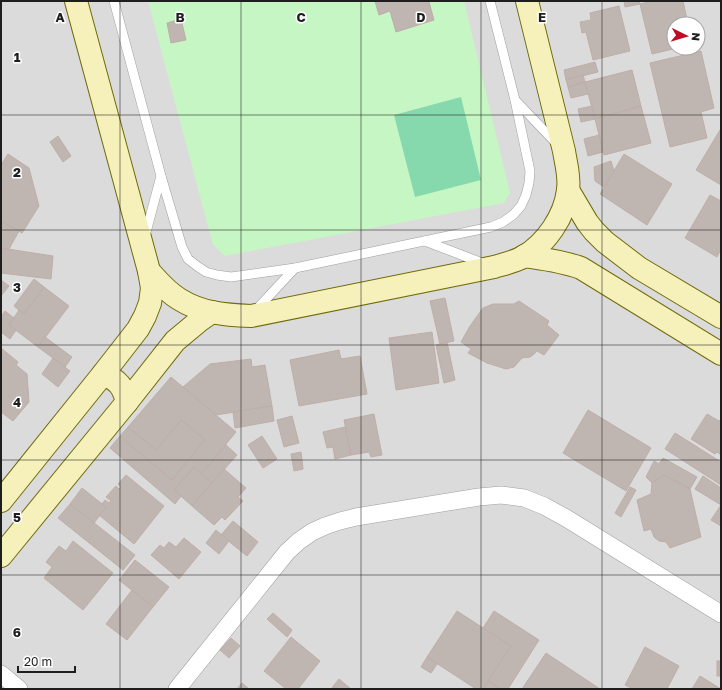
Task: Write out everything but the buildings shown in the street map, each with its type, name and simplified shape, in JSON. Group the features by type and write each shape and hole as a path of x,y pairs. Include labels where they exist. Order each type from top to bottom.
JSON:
{"street":[{"path":"1,501 138,329 150,303 152,288 149,271 76,1"},
{"path":"149,271 178,299 195,307 227,315 251,316 494,267 510,263 524,256 541,243 554,227 564,210 568,190 568,175 564,151 527,1"},
{"path":"568,190 587,222 604,242 639,268 721,317"},
{"path":"524,256 567,263 580,268 721,354"},
{"path":"619,291 627,278 639,268"},
{"path":"1,556 175,341 212,312"},
{"path":"103,374 120,384 125,392 127,402"},
{"path":"176,689 287,552 312,532 325,526 356,517 478,497 501,495 524,498 544,506 566,518 721,614"},
{"path":"1,674 19,689"}],"lane":[{"path":"114,1 161,176 182,247 188,258 206,272 231,277 295,268 491,227 503,222 513,215 521,206 526,195 530,171 490,1"},
{"path":"514,100 564,151"},
{"path":"142,246 161,176"},
{"path":"425,241 494,267"},
{"path":"251,316 295,268"}],"shaded area":[{"path":"1,1 721,1 721,689 1,689"}],"green space":[{"path":"148,1 375,1 379,15 390,11 396,32 434,20 429,2 431,1 464,1 510,193 504,203 225,256 213,245"},
{"path":"461,97 481,180 415,197 394,115"}]}
